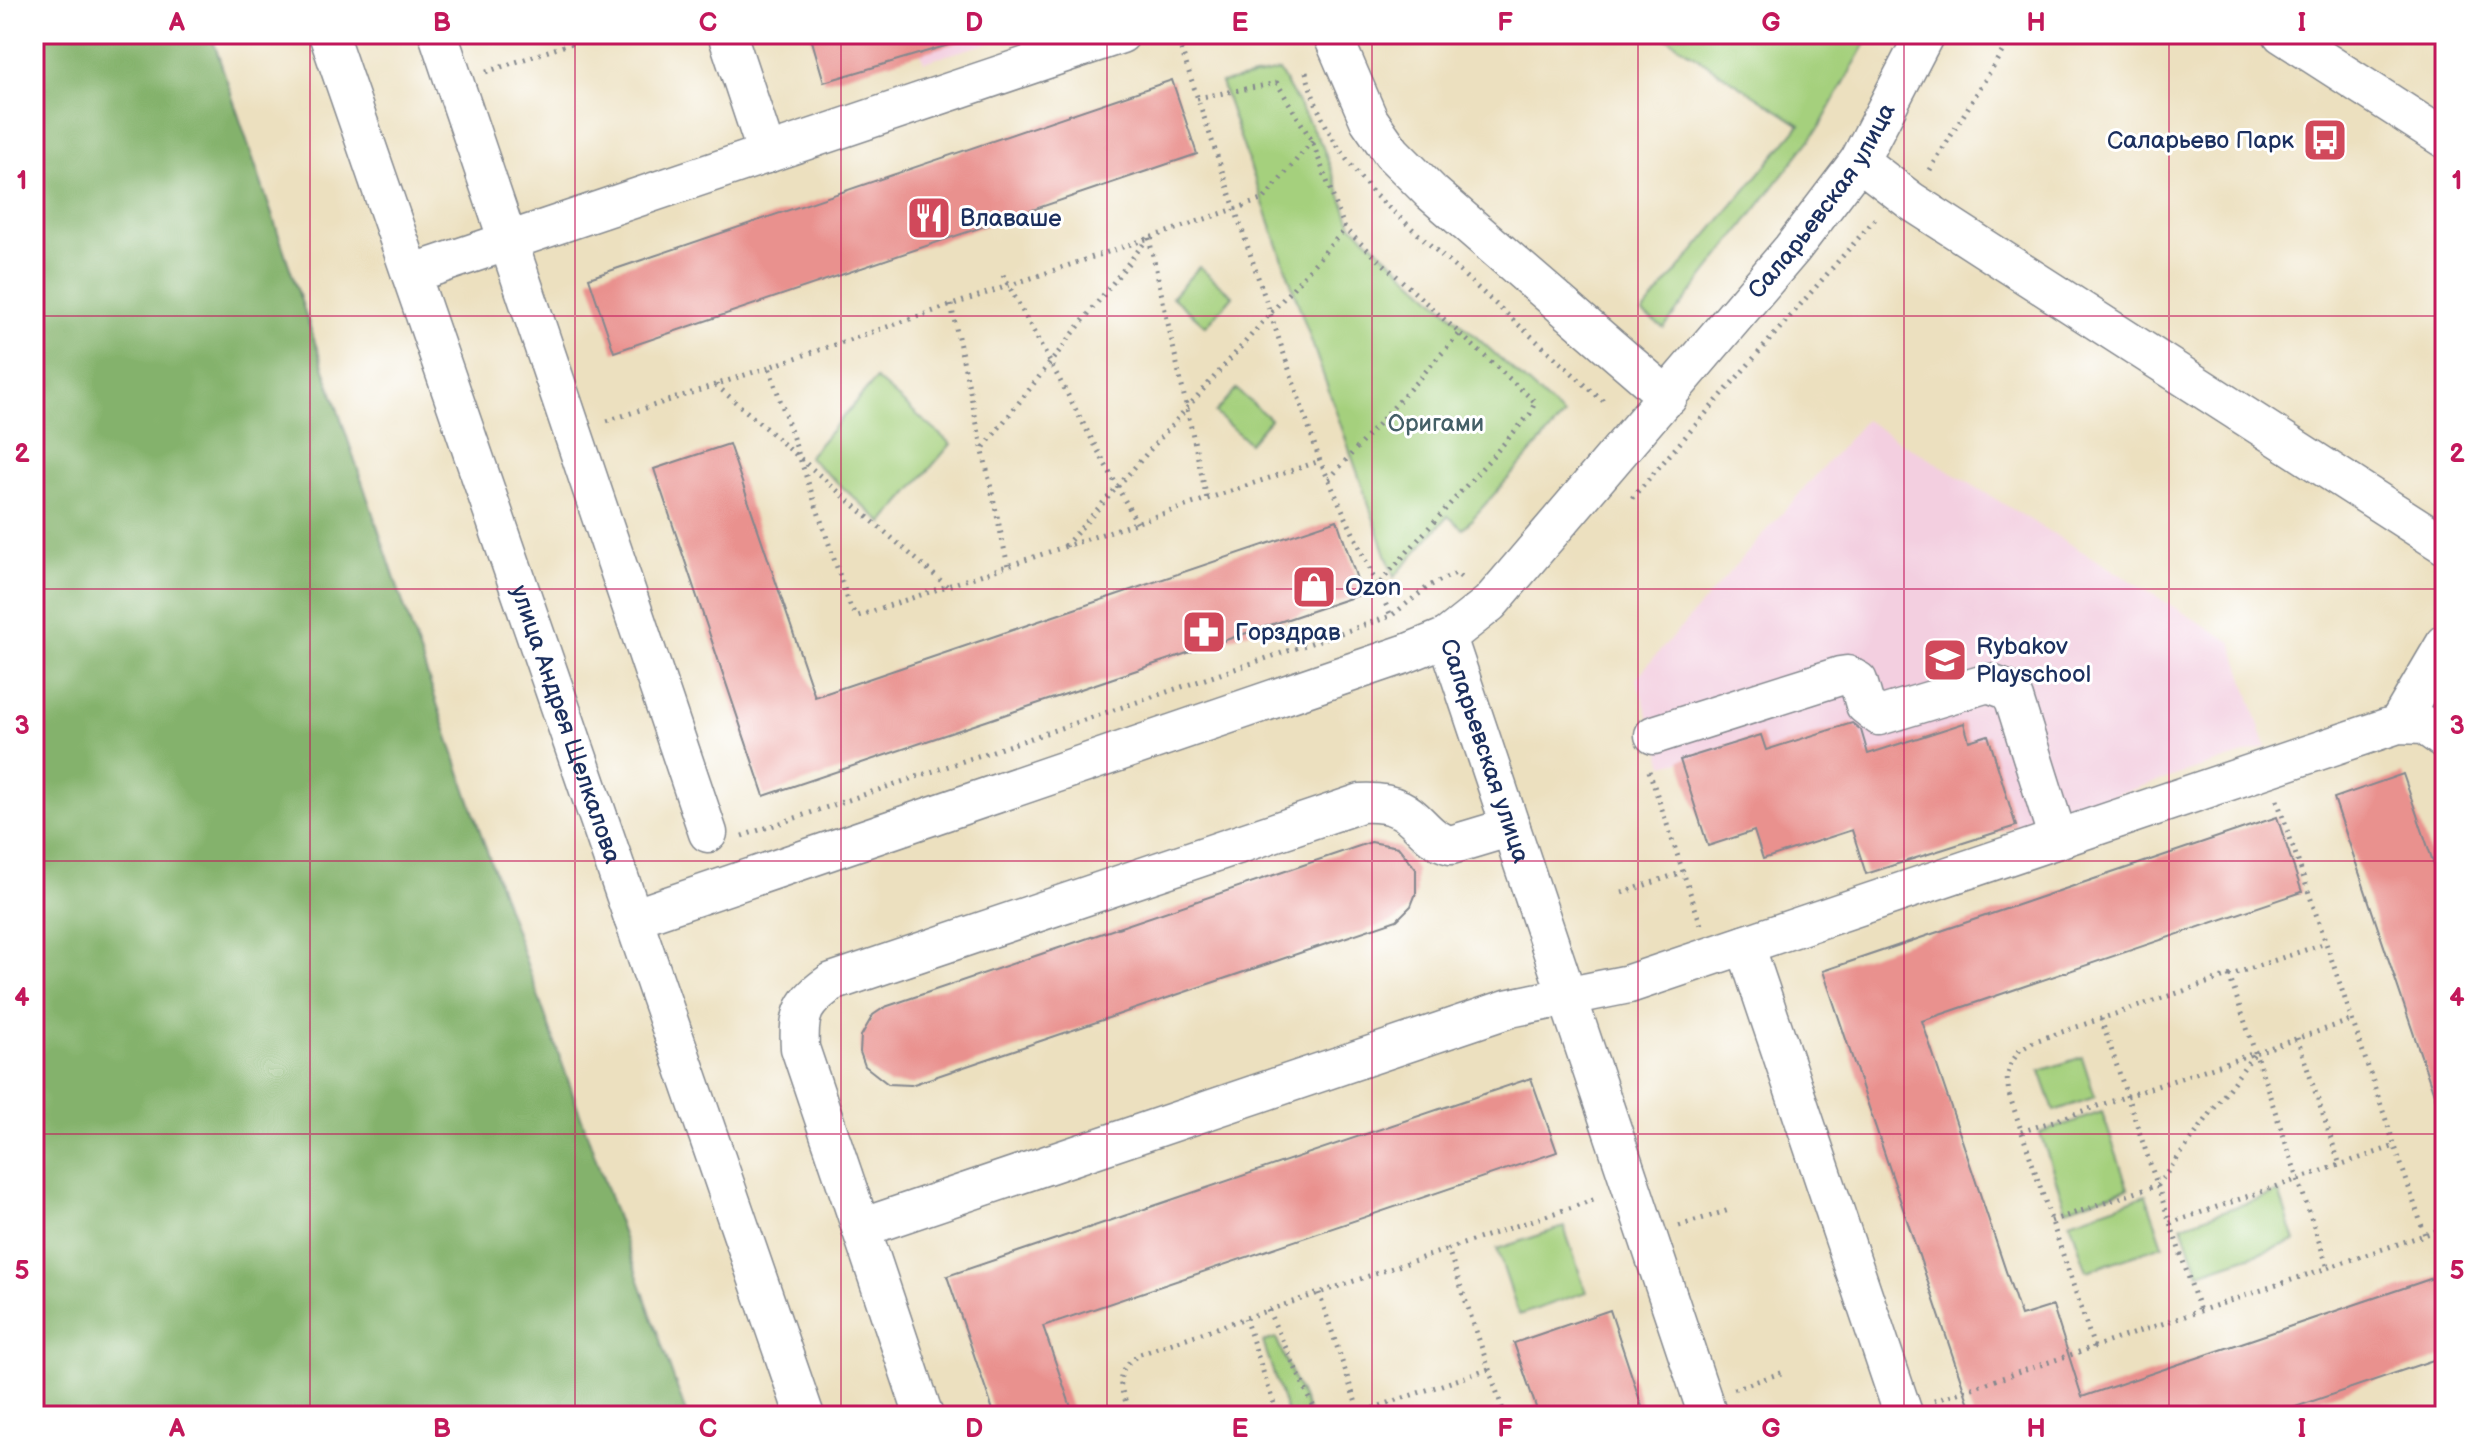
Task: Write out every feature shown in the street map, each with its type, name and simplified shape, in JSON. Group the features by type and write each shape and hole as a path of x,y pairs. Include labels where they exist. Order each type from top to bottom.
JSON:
{"street":[{"name":"улица Андрея Щелкалова","path":"328,34 805,1416"},
{"path":"438,34 508,242 725,835"},
{"path":"727,34 767,154"},
{"path":"1332,34 1369,120 1392,153 1432,193 1668,397"},
{"name":"Саларьевская улица","path":"1706,1408 1447,637 1490,603 1792,249 1859,161 1925,34"},
{"path":"2282,34 2445,139"},
{"path":"411,274 1109,36"},
{"path":"1859,161 1911,201 2445,545"},
{"path":"633,918 1447,637"},
{"path":"2398,724 2445,644"},
{"path":"1650,749 1840,676 1858,681 1865,705 1879,716 1988,683 1998,685 2014,699 2058,839"},
{"path":"861,1228 1510,1008 1629,984 2398,724 2424,725 2445,740"},
{"path":"924,1416 800,1048 798,1022 810,997 832,982 1361,803 1379,802 1408,812 1434,837 1451,845 1511,827"},
{"path":"1728,950 1904,1416"}],"path":[{"path":"455,83 599,34"},
{"path":"1176,34 1320,461 1391,616"},
{"path":"1629,500 1878,216 1887,214 1898,222 2013,34"},
{"path":"1197,98 1277,83 1312,141 1345,229 1531,396 1534,408 1377,586"},
{"path":"634,412 1264,199 1312,141"},
{"path":"1376,196 1603,401"},
{"path":"1064,548 1345,229"},
{"path":"983,448 1149,238"},
{"path":"1149,238 1207,499"},
{"path":"1003,275 1137,523"},
{"path":"951,305 1008,566"},
{"path":"1329,479 1460,333"},
{"path":"769,367 854,614 863,615 1320,461"},
{"path":"716,385 948,587"},
{"path":"725,835 1391,616 1429,586 1456,573"},
{"path":"1650,749 1683,872 1728,950"},
{"path":"2282,815 2425,1235"},
{"path":"1622,893 1683,872"},
{"path":"2094,1347 2009,1094 2007,1078 2011,1063 2020,1050 2035,1041 2326,943"},
{"path":"2229,975 2328,1268"},
{"path":"2101,1019 2200,1311"},
{"path":"2021,1132 2352,1020"},
{"path":"2297,1038 2340,1165"},
{"path":"2051,1221 2158,1185 2255,1052"},
{"path":"2170,1223 2395,1146"},
{"path":"1131,1416 1120,1375 1124,1364 1140,1354 1574,1207"},
{"path":"1648,1237 1729,1210"},
{"path":"1965,1391 2445,1228"},
{"path":"1448,1249 1505,1416"},
{"path":"1319,1293 1360,1414"},
{"path":"1268,1310 1318,1416"},
{"path":"1245,1318 1278,1416"},
{"path":"1350,1416 1489,1369"},
{"path":"1706,1408 1784,1372"}],"shaded area":[{"path":"810,34 1019,34 924,62 921,53 824,82"},
{"name":"Rybakov Playschool","path":"1865,420 2232,642 2266,747 1866,874 1852,830 1763,859 1754,831 1708,846 1681,761 1664,765 1636,678"}],"green space":[{"path":"34,34 211,34 482,837 687,1416 34,1416"},
{"path":"1661,34 1871,34 1819,128 1664,328 1642,313 1800,125"},
{"name":"Оригами","path":"1279,71 1322,145 1352,225 1564,416 1463,529 1448,516 1394,577 1221,83"},
{"path":"1199,267 1233,296 1206,326 1172,297"},
{"path":"876,379 951,444 883,523 808,457"},
{"path":"1236,389 1270,419 1249,443 1215,413"},
{"path":"2082,1057 2095,1097 2054,1111 2040,1071"},
{"path":"2102,1112 2128,1188 2066,1209 2040,1133"},
{"path":"2279,1192 2295,1241 2199,1273 2182,1225"},
{"path":"2146,1195 2163,1245 2087,1271 2070,1221"},
{"path":"1564,1227 1586,1292 1519,1315 1497,1249"},
{"path":"1276,1338 1310,1416 1288,1416 1263,1342"}],"building":[{"path":"810,34 961,34 962,41 824,82"},
{"path":"1172,80 1197,154 614,352 589,278"},
{"path":"729,444 815,697 1337,520 1362,594 764,796 654,469"},
{"path":"1852,723 1861,730 1868,754 1964,723 1969,741 1988,735 2016,826 1866,874 1852,830 1763,859 1754,831 1708,846 1680,760 1761,735 1766,750"},
{"path":"2403,774 2445,897 2445,1111 2440,1112 2334,798"},
{"path":"2277,817 2302,892 1922,1021 2021,1316 2053,1306 2082,1397 2445,1274 2445,1356 2269,1416 1973,1416 1823,971"},
{"path":"1371,842 1398,847 1416,869 1416,893 1411,906 1397,920 911,1085 888,1084 865,1066 860,1052 861,1036 873,1015 885,1007"},
{"path":"1531,1078 1557,1152 1043,1326 1074,1416 995,1416 947,1276"},
{"path":"1610,1310 1645,1416 1539,1416 1514,1343"}],"place":[{"name":"Саларьево Парк","path":"2325,140"},
{"name":"Влаваше","path":"929,218"},
{"name":"Ozon","path":"1314,587"},
{"name":"Горздрав","path":"1204,632"},
{"name":"Rybakov Playschool","path":"1945,660"}]}
